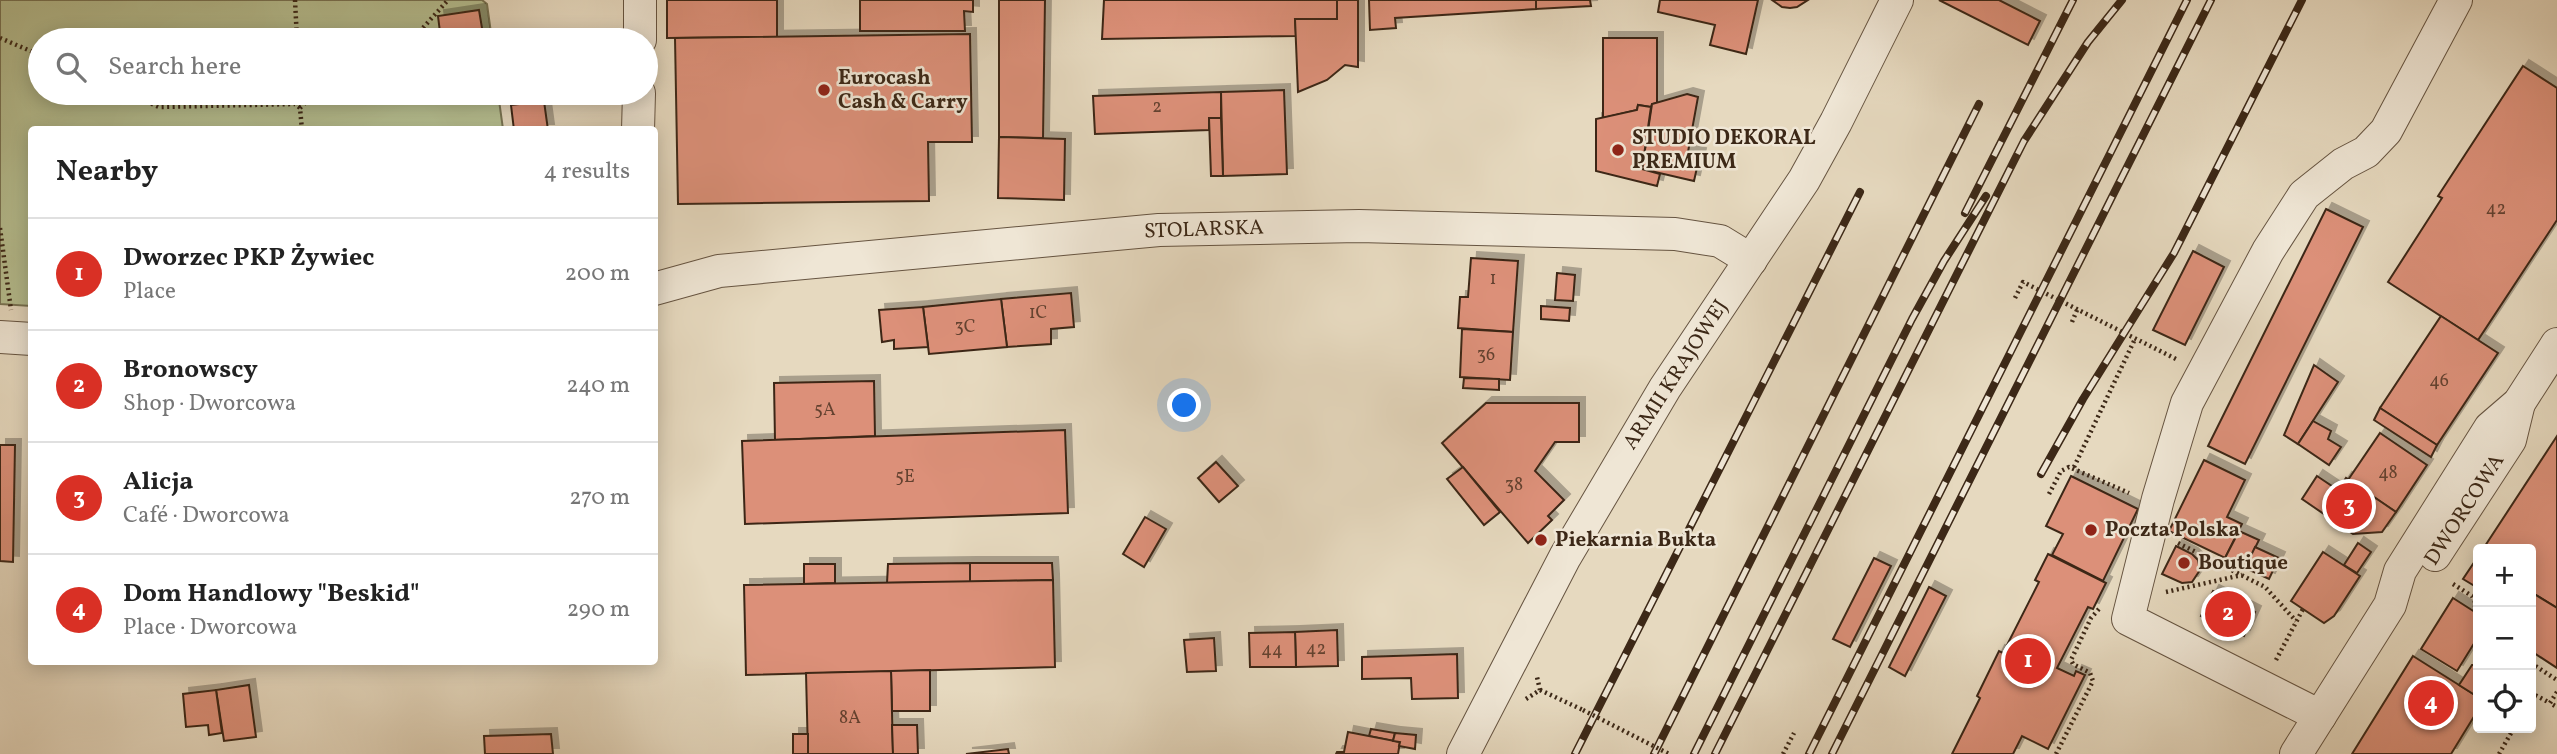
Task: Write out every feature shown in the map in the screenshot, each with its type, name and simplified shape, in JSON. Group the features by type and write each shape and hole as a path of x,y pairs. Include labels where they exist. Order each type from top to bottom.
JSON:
{"street":[{"path":"640,0 640,28"},
{"name":"ARMII KRAJOWEJ","path":"1463,754 1565,557 1665,388 1816,157 1897,0"},
{"path":"2320,716 2128,619 2187,403 2268,251 2304,195 2343,164 2366,152 2386,131 2456,0"},
{"path":"638,126 639,105"},
{"name":"STOLARSKA","path":"658,288 719,271 1159,230 1359,226 1675,234 1720,241 1751,260"},
{"name":"DWORCOWA","path":"2296,754 2390,605 2400,571 2490,428 2519,403 2557,344"}],"path":[{"path":"295,0 296,28"},
{"path":"422,28 447,0"},
{"path":"0,38 28,50"},
{"path":"154,105 250,105"},
{"path":"296,105 300,108 302,126"},
{"path":"300,108 303,105"},
{"path":"0,228 12,304 14,338"},
{"path":"2015,298 2023,282 2203,374"},
{"path":"2072,323 2077,310"},
{"path":"2074,467 2136,339"},
{"path":"2049,494 2061,471 2074,467 2137,497"},
{"path":"2115,498 2119,489"},
{"path":"2176,542 2265,587 2296,621"},
{"path":"2164,592 2242,575"},
{"path":"2453,584 2473,598"},
{"path":"2056,754 2093,681 2090,673 2073,664 2072,656 2091,618 2100,608"},
{"path":"2276,660 2303,609"},
{"path":"2084,614 2091,618"},
{"path":"2264,654 2285,665"},
{"path":"2536,666 2556,678"},
{"path":"1540,690 1669,754"},
{"path":"2550,703 2557,692"},
{"path":"2536,696 2557,707"},
{"path":"2066,713 2074,717"},
{"path":"1783,754 1794,733"},
{"path":"2499,754 2511,733"}],"green space":[{"path":"0,0 482,0 487,4 490,28 28,28 28,105 500,105 503,126 28,126 28,306 0,304"}],"building":[{"path":"667,0 777,0 777,37 667,38"},
{"path":"860,0 973,0 973,12 964,11 965,31 860,31"},
{"path":"999,0 1045,0 1043,138 999,137"},
{"path":"1104,0 1337,0 1337,19 1295,19 1296,36 1102,39"},
{"path":"1337,0 1358,0 1358,67 1345,65 1327,80 1298,92 1295,19 1337,19"},
{"path":"1369,0 1536,0 1536,9 1395,18 1396,28 1370,30"},
{"path":"1536,0 1590,0 1591,6 1536,9"},
{"path":"1660,0 1758,0 1746,54 1710,45 1715,25 1658,12"},
{"path":"1772,0 1808,0 1790,8 1782,7"},
{"path":"1939,0 1999,0 2040,21 2028,45"},
{"path":"479,10 482,28 440,28 438,16"},
{"name":"Eurocash Cash & Carry","path":"970,34 972,142 928,142 929,201 678,204 675,38"},
{"path":"1603,38 1657,38 1657,103 1651,107 1638,105 1637,110 1603,118"},
{"path":"2523,66 2557,88 2557,220 2478,340 2388,282 2442,198 2438,196"},
{"path":"1284,90 1287,174 1223,176 1221,92"},
{"path":"1221,92 1221,118 1209,118 1209,130 1095,134 1093,96"},
{"path":"1687,94 1698,97 1688,152 1700,154 1694,181 1642,169 1652,104"},
{"path":"511,105 545,105 547,126 514,126"},
{"path":"1638,105 1651,107 1642,169 1660,174 1657,186 1596,171 1596,119 1637,110"},
{"path":"1209,118 1221,118 1223,176 1211,176"},
{"path":"999,137 1065,139 1064,200 998,198"},
{"path":"2326,209 2363,227 2245,464 2208,446"},
{"path":"2193,251 2224,267 2185,345 2153,330"},
{"path":"1471,258 1518,261 1513,332 1458,328 1460,297 1468,297"},
{"path":"1557,273 1575,275 1573,301 1555,300"},
{"path":"1071,293 1074,327 1051,329 1051,344 1007,347 1001,299"},
{"path":"1001,299 1007,347 929,354 923,307"},
{"path":"1541,306 1570,308 1569,321 1541,319"},
{"path":"923,307 928,347 894,349 894,340 882,342 879,310"},
{"path":"2441,316 2498,353 2437,445 2380,408"},
{"path":"1462,329 1513,332 1510,380 1460,377"},
{"path":"2314,365 2338,382 2298,444 2284,435"},
{"path":"1464,378 1499,379 1499,390 1463,388"},
{"path":"874,381 875,436 775,440 774,383"},
{"path":"1486,403 1579,403 1579,442 1555,442 1535,471 1564,500 1548,516 1552,520 1528,543 1442,443"},
{"path":"2380,408 2437,445 2431,457 2374,420"},
{"path":"2313,421 2331,431 2328,439 2341,447 2329,465 2298,444"},
{"path":"1065,430 1068,513 745,524 742,441"},
{"path":"2380,433 2427,465 2396,512 2348,480"},
{"path":"2557,436 2557,608 2536,595 2536,544 2486,544"},
{"path":"0,445 15,445 13,562 0,561"},
{"path":"2204,460 2245,480 2227,517 2242,524 2225,558 2169,531"},
{"path":"1216,462 1238,486 1219,502 1198,478"},
{"path":"1463,467 1500,512 1484,525 1447,479"},
{"name":"Poczta Polska","path":"2071,476 2138,509 2103,581 2052,555 2063,534 2046,526"},
{"path":"2317,476 2338,490 2346,478 2396,512 2382,532 2353,534 2302,499"},
{"path":"1145,517 1166,529 1144,567 1123,554"},
{"path":"2239,531 2259,540 2245,568 2225,558"},
{"path":"2358,543 2371,552 2357,573 2344,565"},
{"name":"Boutique","path":"2176,546 2198,560 2200,570 2192,582 2182,583 2162,574"},
{"path":"2255,547 2279,558 2269,579 2245,568"},
{"path":"2323,552 2360,576 2334,616 2324,623 2291,601"},
{"path":"2048,554 2106,583 2093,609 2088,607 2057,668 2074,676 2076,671 2085,675 2048,749 2022,736 2013,754 1952,754 1980,698 1977,696 1999,651 2003,653 2039,582 2035,580"},
{"path":"1874,558 1891,566 1850,647 1833,639"},
{"path":"970,563 970,582 887,583 888,564"},
{"path":"970,563 1052,563 1053,580 970,582"},
{"path":"804,564 835,564 835,583 804,584"},
{"path":"2473,564 2473,585 2463,579"},
{"path":"1053,580 1055,667 746,675 744,585"},
{"path":"1929,587 1946,596 1905,676 1889,667"},
{"path":"2213,591 2255,612 2244,636 2231,630 2229,633 2208,623 2209,620 2201,616"},
{"path":"2536,595 2557,608 2557,668 2536,654"},
{"path":"2453,598 2473,611 2473,645 2457,671 2421,649"},
{"path":"1337,630 1338,666 1296,667 1295,632"},
{"path":"1295,632 1296,667 1250,667 1249,633"},
{"path":"1214,638 1216,671 1187,672 1184,640"},
{"path":"1457,654 1458,698 1412,699 1411,678 1362,679 1362,657"},
{"path":"2413,656 2473,694 2473,718 2451,754 2352,754"},
{"path":"2472,665 2473,665 2473,694 2459,685"},
{"path":"930,670 930,711 892,711 891,671"},
{"path":"891,671 893,754 808,754 806,673"},
{"path":"249,685 256,737 224,741 216,690"},
{"path":"216,690 222,733 209,735 208,725 186,727 183,694"},
{"path":"892,725 917,725 918,754 893,754"},
{"path":"1371,729 1395,733 1393,741 1369,736"},
{"path":"1348,732 1400,742 1398,754 1336,754 1344,752"},
{"path":"1395,733 1416,735 1415,749 1399,746 1400,742 1393,741"},
{"path":"551,734 553,754 485,754 484,736"},
{"path":"793,734 808,734 808,754 793,754"},
{"path":"1008,749 1009,754 966,754"}],"railway":[{"path":"1965,213 2073,0"},
{"path":"1715,754 2024,141 2088,42 2122,0"},
{"path":"1809,754 2187,0"},
{"path":"1832,754 2211,0"},
{"path":"2041,474 2083,399 2174,253 2302,0"},
{"path":"1654,754 1979,104"},
{"path":"1575,754 1860,192"},
{"path":"1694,754 1912,319 1944,261 1986,196"}],"place":[{"name":"Eurocash Cash & Carry","path":"824,90"},
{"name":"STUDIO DEKORAL PREMIUM","path":"1618,150"},
{"name":"Alicja","path":"2349,506"},
{"name":"Poczta Polska","path":"2091,530"},
{"name":"Piekarnia Bukta","path":"1541,540"},
{"name":"Boutique","path":"2184,563"},
{"name":"Bronowscy","path":"2228,614"},
{"name":"Dworzec PKP Żywiec","path":"2028,661"},
{"name":"Dom Handlowy \"Beskid\"","path":"2431,703"}]}
